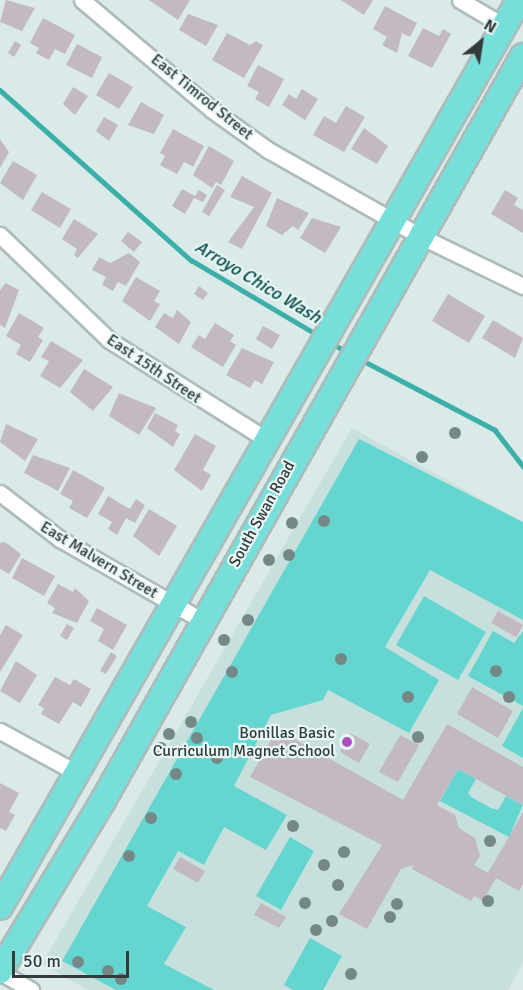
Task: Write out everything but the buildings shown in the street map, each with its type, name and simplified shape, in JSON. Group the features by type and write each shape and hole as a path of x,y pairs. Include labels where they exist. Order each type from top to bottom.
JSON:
{"main road":[{"name":"South Swan Road","path":"0,907 267,440 313,355 519,0"},
{"name":"South Swan Road","path":"0,972 104,799 363,333 422,237 523,56"}],"street":[{"name":"East Timrod Street","path":"82,0 212,110 268,150 422,237 523,286"},
{"path":"460,0 504,26"},
{"name":"East 15th Street","path":"0,235 109,340 267,440"},
{"name":"East Malvern Street","path":"0,493 60,540 203,621"},
{"path":"0,731 77,773"},
{"path":"0,972 31,990"}],"shaded area":[{"name":"Bonillas Basic Curriculum Magnet School","path":"352,428 523,522 523,963 508,990 88,990 42,964"},
{"path":"359,439 523,522 523,620 430,570 385,647 439,680 409,733 328,690 323,700 271,715 234,786 287,815 266,850 224,827 204,865 178,851 147,906 186,927 164,964 214,990 116,990 62,961"},
{"path":"424,596 486,632 458,680 396,645"},
{"path":"493,631 514,643 523,631 523,706 468,676"},
{"path":"523,708 523,758 502,746"},
{"path":"458,769 476,779 468,793 471,797 498,810 506,796 523,805 509,837 440,801"},
{"path":"290,837 314,851 281,910 256,896"},
{"path":"310,938 342,956 323,990 293,990 284,985"}],"waterway":[{"name":"Arroyo Chico Wash","path":"0,90 191,260 318,335"},
{"name":"Arroyo Chico Wash","path":"331,343 347,352"},
{"name":"Arroyo Chico Wash","path":"360,359 495,430 523,466"}],"place":[{"name":"Bonillas Basic Curriculum Magnet School","path":"347,742"}]}
